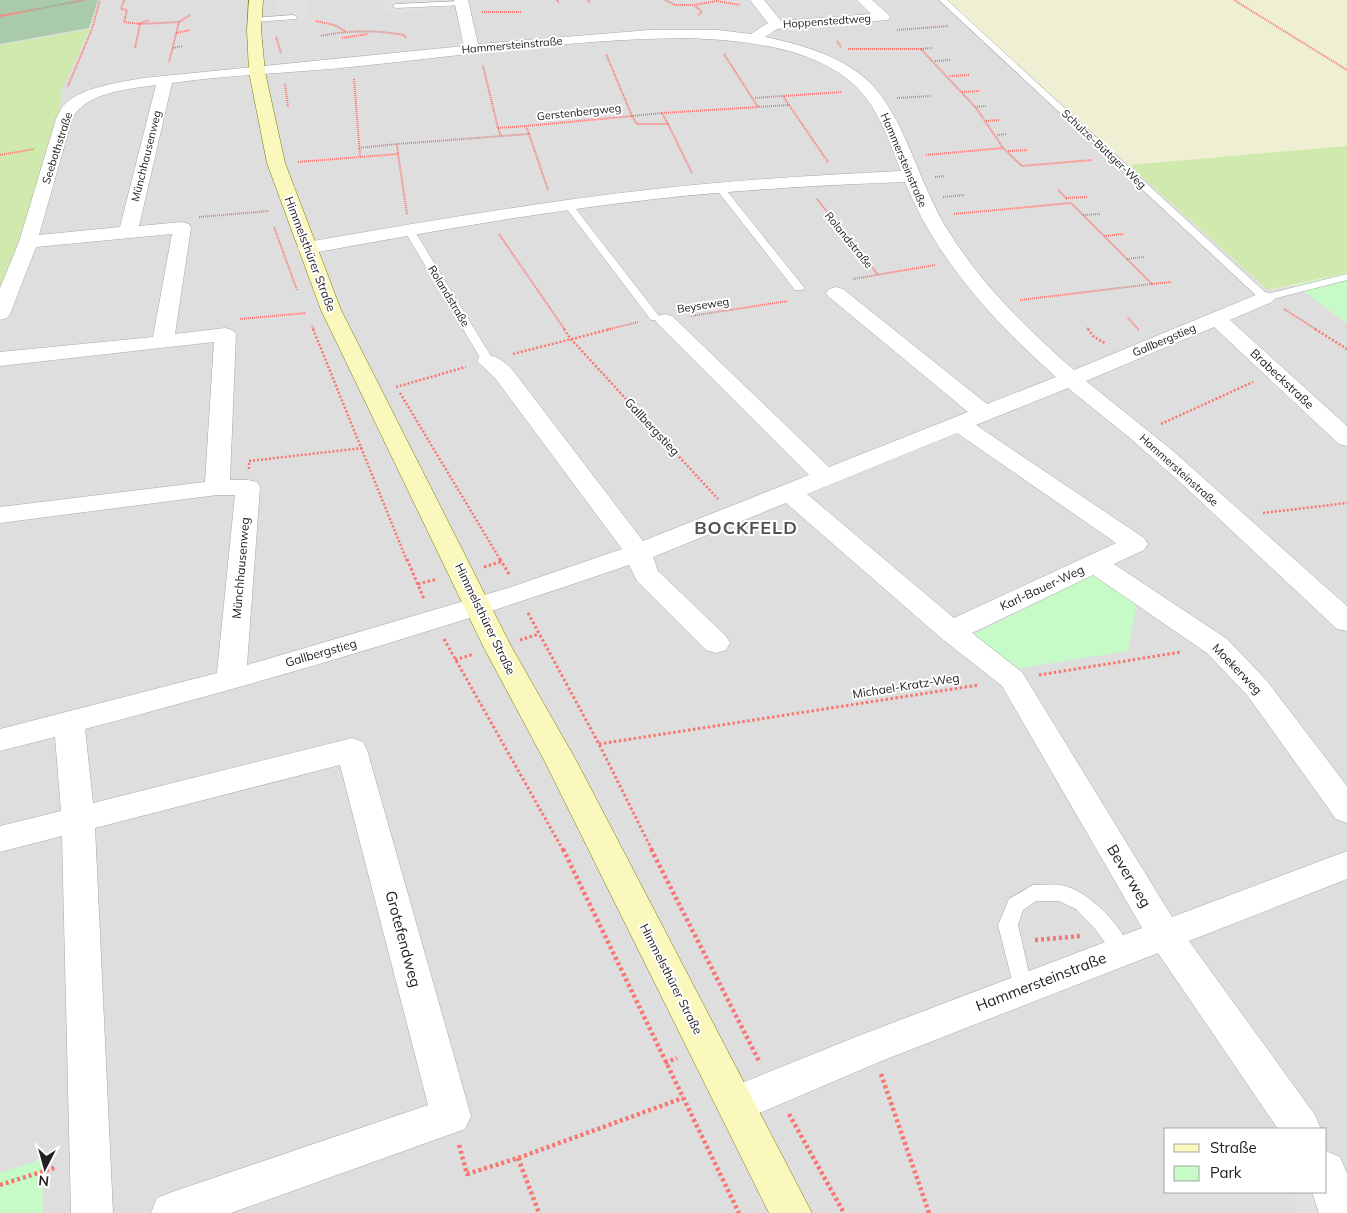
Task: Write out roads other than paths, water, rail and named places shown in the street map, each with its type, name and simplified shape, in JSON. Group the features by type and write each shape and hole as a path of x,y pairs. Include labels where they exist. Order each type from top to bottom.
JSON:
{"street":[{"name":"Hoppenstedtweg","path":"753,40 771,26 777,24 882,17 864,0"},
{"name":"Hoppenstedtweg","path":"752,4 777,24"},
{"path":"463,5 475,48"},
{"name":"Himmelsthürer Straße","path":"261,13 257,72 276,163 331,310 497,646 561,762 791,1213"},
{"name":"Hammersteinstraße","path":"257,72 353,63 475,48 655,34 711,35 753,40 810,53 844,70 873,94 889,121 929,216 958,261 993,304 1071,379 1138,434 1347,622"},
{"name":"Seebothstraße","path":"0,314 28,242 64,119 71,106 90,96 123,85 257,72"},
{"name":"Münchhausenweg","path":"128,232 165,80"},
{"path":"307,248 488,217 561,207 719,187 839,179 907,167"},
{"path":"28,242 182,228 163,342"},
{"path":"843,286 985,414"},
{"name":"Gallbergstieg","path":"0,740 231,680 518,594 638,553 960,425 1265,298"},
{"name":"Brabeckstraße","path":"1217,318 1347,439"},
{"path":"660,319 826,478"},
{"path":"0,359 225,334 217,488 0,515"},
{"path":"488,361 504,373 638,553 646,575 716,643"},
{"name":"Karl-Bauer-Weg","path":"950,631 1135,544 960,425"},
{"name":"Münchhausenweg","path":"217,488 248,487 231,680"},
{"path":"789,492 950,631"},
{"name":"Moekerweg","path":"1094,563 1217,646 1258,688 1347,810"},
{"name":"Beverweg","path":"950,631 1012,679 1164,934 1300,1128"},
{"path":"69,723 78,818 92,1213"},
{"name":"Grotefendweg","path":"0,839 352,750 451,1116 172,1213"},
{"name":"Hammersteinstraße","path":"736,1104 871,1048 1023,990 1116,942 1164,934 1347,865"},
{"path":"1327,1173 1340,1213"}],"lane":[{"name":"Schulze-Büttger-Weg","path":"943,0 1265,298"},
{"path":"396,6 463,5"},
{"path":"261,13 293,17"},
{"path":"719,187 799,288"},
{"path":"561,207 660,319"},
{"name":"Rolandstraße","path":"409,230 488,361"},
{"name":"Gallbergstieg","path":"1265,298 1347,277"},
{"path":"1023,990 1008,924 1016,905 1033,893 1061,893 1083,903 1116,942"}],"district":[{"name":"BOCKFELD","path":"746,528"}]}
